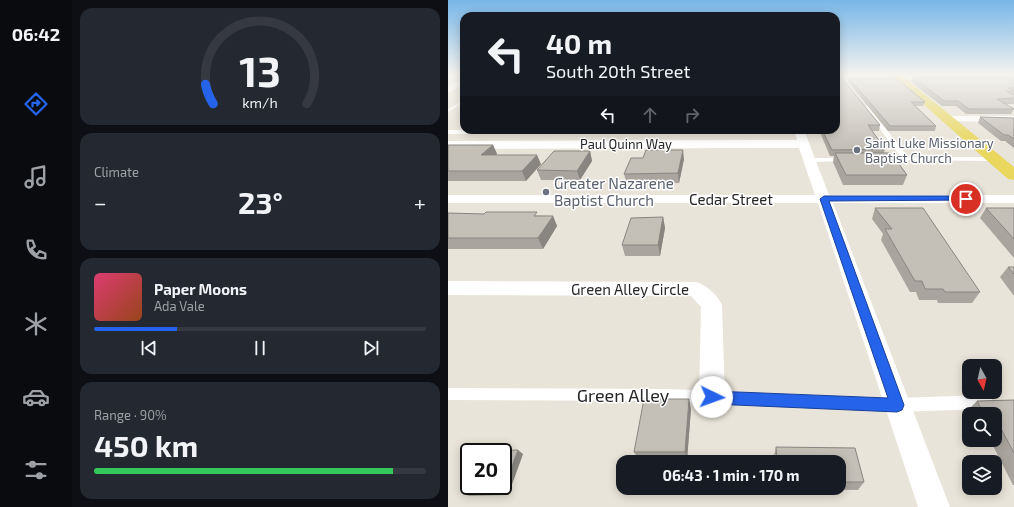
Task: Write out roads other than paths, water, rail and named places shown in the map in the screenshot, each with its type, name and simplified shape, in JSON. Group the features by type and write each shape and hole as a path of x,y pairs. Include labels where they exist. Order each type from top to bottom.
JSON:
{"main road":[{"path":"923,99 1014,175"}],"street":[{"path":"947,119 1014,119"},
{"path":"701,144 702,134"},
{"name":"Paul Quinn Way","path":"448,144 804,145"},
{"path":"804,145 934,507"},
{"name":"Cedar Street","path":"448,199 1014,199"},
{"name":"Green Alley Circle","path":"448,288 696,289 712,305 712,397"}],"lane":[{"path":"860,100 906,159"},
{"path":"448,111 460,104"},
{"path":"448,132 460,132"},
{"path":"516,144 528,134"},
{"path":"804,145 854,160"},
{"path":"877,159 995,159"},
{"name":"Green Alley","path":"448,394 668,395 897,405 998,402"}],"place":[{"name":"Saint Luke Missionary Baptist Church","path":"857,150"},
{"name":"Greater Nazarene Baptist Church","path":"546,192"}]}
